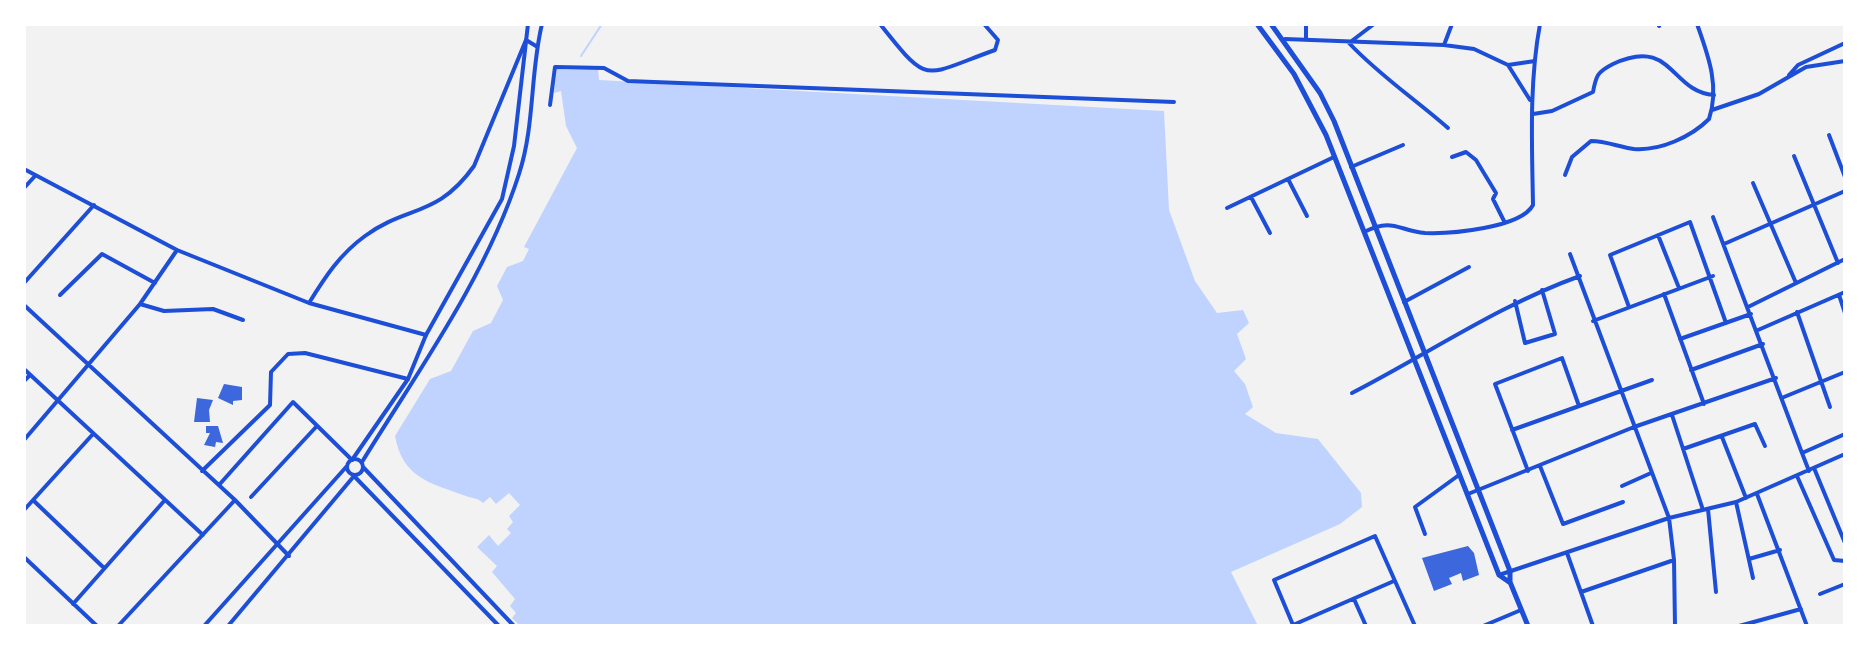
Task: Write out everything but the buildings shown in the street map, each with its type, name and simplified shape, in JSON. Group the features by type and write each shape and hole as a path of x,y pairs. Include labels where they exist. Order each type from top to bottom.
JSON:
{"main road":[{"path":"1257,24 1294,74 1334,157 1499,575 1510,582"},
{"path":"1271,24 1285,39 1326,104 1510,571 1510,582 1528,626"}],"street":[{"path":"204,626 352,460 408,379 426,335 502,199 514,146 528,24"},
{"path":"228,626 363,465 433,346 505,213 525,153 536,46 542,24"},
{"path":"880,24 914,67 934,72 995,50 998,40 984,24"},
{"path":"1306,24 1306,40"},
{"path":"1349,43 1374,24"},
{"path":"1444,45 1452,24"},
{"path":"1364,232 1373,227 1394,224 1418,232 1434,233 1505,223 1528,213 1533,205 1531,101 1540,24"},
{"path":"1565,175 1572,157 1591,141 1632,149 1660,146 1703,126 1712,110 1714,95 1710,64 1697,24"},
{"path":"1285,39 1444,45 1474,49 1508,65 1531,101"},
{"path":"526,40 536,46"},
{"path":"309,303 332,266 366,234 444,200 461,185 474,166 526,40"},
{"path":"1349,43 1369,64 1448,128"},
{"path":"1789,76 1798,65 1845,43"},
{"path":"1533,114 1552,111 1592,93 1595,77 1600,71 1641,54 1658,59 1700,92 1714,95"},
{"path":"1508,65 1535,61"},
{"path":"1712,110 1759,94 1812,65 1845,61"},
{"path":"550,105 555,67 604,68 628,81 1174,102"},
{"path":"1829,135 1845,177"},
{"path":"1351,167 1403,145"},
{"path":"1452,157 1466,152 1473,156 1496,193 1493,199 1505,223"},
{"path":"1794,156 1838,263"},
{"path":"1227,208 1334,157"},
{"path":"24,169 177,250 309,303 426,335"},
{"path":"24,188 35,176"},
{"path":"1288,179 1307,216"},
{"path":"1753,183 1796,283"},
{"path":"1724,244 1845,191"},
{"path":"1251,197 1270,233"},
{"path":"24,283 94,205"},
{"path":"1713,217 1784,397 1802,453 1845,543"},
{"path":"1629,307 1610,255 1690,222 1713,276 1726,323"},
{"path":"1658,235 1679,288"},
{"path":"24,440 140,304 177,250"},
{"path":"60,295 102,254 155,283"},
{"path":"1570,254 1669,518 1674,560 1675,626"},
{"path":"1748,307 1845,259"},
{"path":"1404,302 1469,267"},
{"path":"1352,393 1425,356 1515,301 1580,276"},
{"path":"1593,321 1713,276"},
{"path":"1515,301 1525,343 1555,334 1542,290"},
{"path":"1758,330 1845,292"},
{"path":"1664,294 1704,404"},
{"path":"1839,295 1845,313"},
{"path":"140,304 164,311 213,309 243,320"},
{"path":"24,305 235,500 289,556"},
{"path":"1797,312 1830,407"},
{"path":"1680,339 1751,314"},
{"path":"1691,370 1763,344"},
{"path":"202,471 270,405 271,372 288,354 305,353 408,379"},
{"path":"1528,471 1495,384 1562,358 1579,406"},
{"path":"24,369 203,535"},
{"path":"1784,397 1845,372"},
{"path":"24,381 30,375"},
{"path":"1467,494 1634,427 1776,378"},
{"path":"1512,430 1652,380"},
{"path":"219,485 293,402 352,460 363,465 514,626"},
{"path":"1672,415 1706,509 1716,592"},
{"path":"1683,449 1755,424 1765,446"},
{"path":"251,497 316,427"},
{"path":"24,510 93,434"},
{"path":"1802,453 1845,434"},
{"path":"1722,437 1746,498"},
{"path":"1499,575 1669,518 1736,502 1845,454"},
{"path":"347,466 499,626"},
{"path":"1540,466 1563,524 1623,502"},
{"path":"1622,486 1651,473"},
{"path":"1425,534 1415,507 1459,475"},
{"path":"1797,476 1834,560 1845,561"},
{"path":"1757,493 1807,626"},
{"path":"33,500 104,568"},
{"path":"73,604 165,500"},
{"path":"118,626 235,500"},
{"path":"1736,502 1753,578"},
{"path":"1394,581 1293,625 1274,580 1375,536 1415,626"},
{"path":"1749,559 1780,550"},
{"path":"1567,553 1593,626"},
{"path":"24,557 97,626"},
{"path":"1581,592 1674,560"},
{"path":"1820,594 1845,584"},
{"path":"1354,599 1366,626"},
{"path":"1739,626 1801,609"},
{"path":"1483,626 1521,610"},
{"path":"1312,617 1316,626"}],"water":[{"path":"598,69 599,80 1164,111 1169,210 1195,281 1217,313 1243,310 1249,323 1237,334 1246,359 1234,371 1245,384 1253,407 1245,414 1276,433 1318,439 1361,493 1362,507 1340,524 1231,572 1258,626 520,626 512,618 516,613 510,606 515,599 492,572 497,566 477,547 489,535 498,546 511,533 507,529 513,522 509,516 520,505 509,493 496,504 490,497 483,503 430,483 405,462 395,436 430,379 451,371 473,331 491,323 503,300 497,286 507,267 523,261 529,249 524,247 577,148 566,126 561,91 554,93 557,70"}],"waterway":[{"path":"581,56 602,24"}]}
